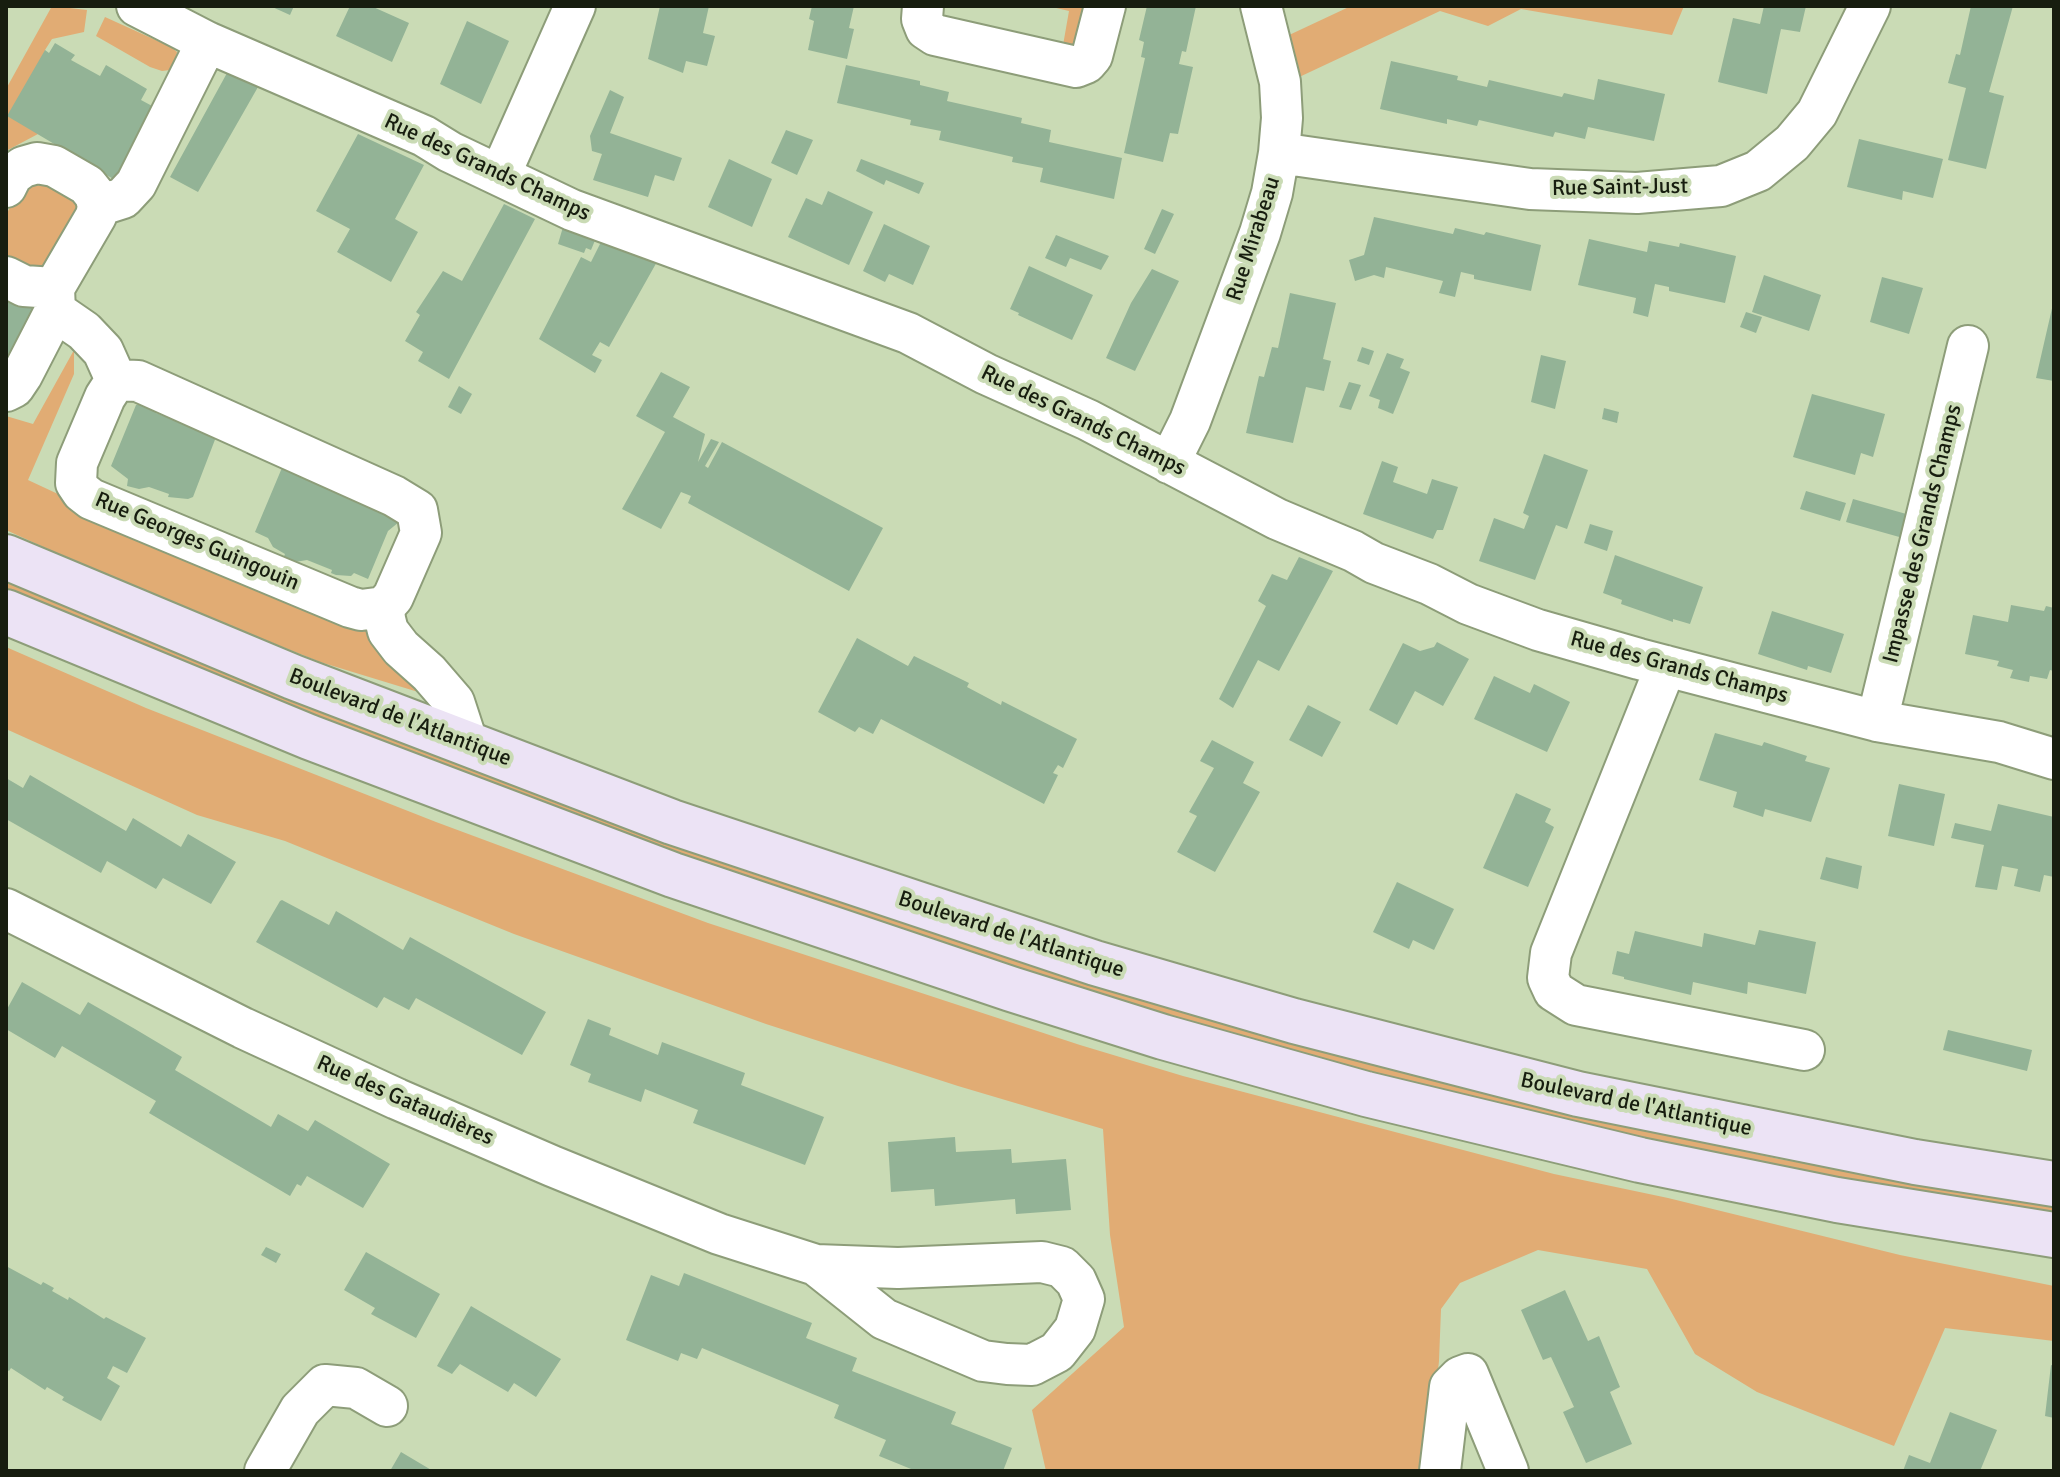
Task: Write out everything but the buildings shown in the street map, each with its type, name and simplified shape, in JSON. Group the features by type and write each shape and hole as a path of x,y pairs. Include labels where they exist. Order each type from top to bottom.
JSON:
{"main road":[{"name":"Boulevard de l'Atlantique","path":"6,557 278,672 468,745 754,851 1025,941 1266,1014 1503,1076 1644,1108 1915,1162 2054,1184"},
{"path":"6,612 309,737 673,875 1163,1037 1366,1094 1627,1157 1837,1200 2054,1235"}],"street":[{"name":"Rue des Grands Champs","path":"137,6 207,42 424,136 450,152 609,225 908,333 986,374 1088,420 1277,519 1429,584 1458,601 1538,630 1666,666 1877,721 1999,742 2054,759"},
{"path":"500,175 575,6"},
{"path":"923,6 922,19 926,29 935,35 1076,67 1086,63 1097,47 1105,6"},
{"name":"Rue Mirabeau","path":"1169,463 1190,421 1260,233 1279,153 1282,118 1280,82 1261,6"},
{"name":"Rue Saint-Just","path":"1279,153 1530,189 1637,193 1721,186 1758,171 1792,143 1817,113 1870,6"},
{"path":"98,206 123,198 136,184 207,42"},
{"path":"6,187 12,175 23,167 37,163 54,166 87,185 95,195 98,206 22,375 14,387 6,391"},
{"path":"6,277 54,299 103,351 116,380 138,381 394,496 417,510 421,533 393,597 384,607 388,631 454,702 468,745"},
{"name":"Impasse des Grands Champs","path":"1877,721 1968,346"},
{"name":"Rue Georges Guingouin","path":"116,380 105,397 77,463 76,483 82,492 91,499 350,607 361,610 384,607"},
{"path":"1666,666 1551,953 1548,978 1554,991 1576,1005 1804,1050"},
{"name":"Rue des Gataudières","path":"6,909 243,1028 411,1105 719,1234 816,1265 898,1268 1042,1262 1062,1267 1076,1281 1084,1299 1075,1329 1057,1352 1032,1365 983,1361 884,1319 816,1265"},
{"path":"1440,1471 1450,1387 1468,1374 1508,1471"},
{"path":"265,1471 300,1410 325,1385 356,1388 387,1406"}],"shaded area":[{"path":"52,6 87,10 84,32 52,39 45,50 38,134 6,151 6,89"},
{"path":"1048,6 1092,6 1083,44 1062,51 1069,11"},
{"path":"1351,6 1684,6 1672,35 1521,9 1488,26 1440,11 1295,79 1287,36"},
{"path":"105,17 171,47 177,52 175,65 170,70 162,71 150,67 96,36"},
{"path":"53,177 82,209 48,272 6,264 6,215 20,188"},
{"path":"74,350 74,374 28,480 103,515 374,617 428,695 320,662 116,580 6,530 6,416 33,424"},
{"path":"6,580 201,663 529,792 745,871 1097,986 1311,1048 1507,1099 1779,1159 2054,1205 2054,1215 1777,1169 1506,1109 1308,1057 1094,993 643,842 246,690 6,588"},
{"path":"6,647 146,708 436,822 708,923 1080,1045 1183,1076 1554,1174 1668,1198 1900,1255 2054,1286 2054,1341 1945,1328 1894,1446 1757,1392 1695,1354 1647,1269 1538,1250 1460,1283 1441,1309 1439,1361 1427,1471 1046,1471 1032,1410 1124,1327 1110,1235 1103,1129 766,1024 514,934 285,841 197,815 6,729"}]}
